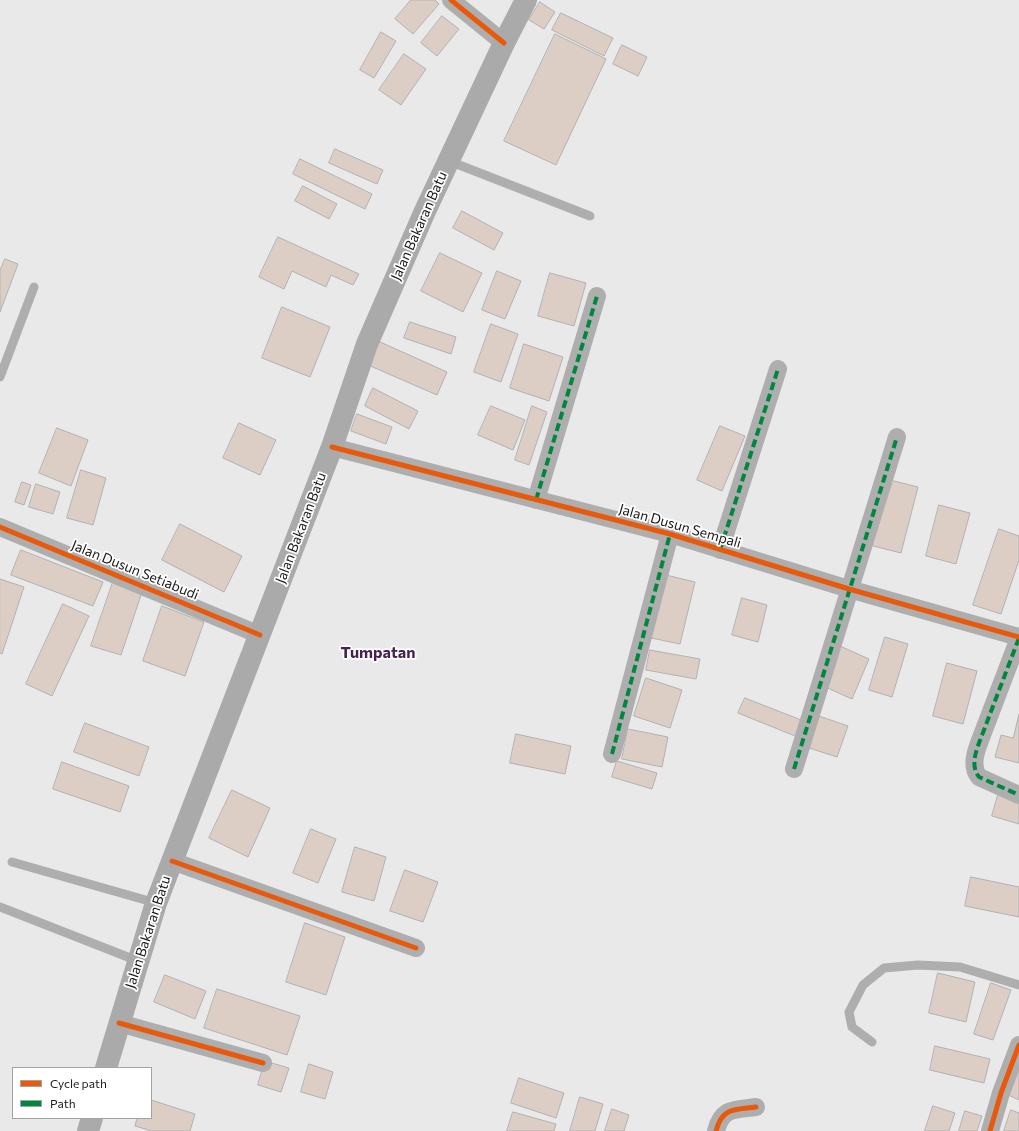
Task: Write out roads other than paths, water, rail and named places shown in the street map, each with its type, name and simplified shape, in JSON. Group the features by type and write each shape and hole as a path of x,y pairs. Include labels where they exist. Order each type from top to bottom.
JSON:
{"highway":[{"name":"Jalan Bakaran Batu","path":"106,1067 156,903 332,447 367,344 425,211 504,43 526,0"},
{"path":"88,1131 92,1119"}],"street":[{"path":"451,0 504,43"},
{"path":"536,500 597,296"},
{"path":"720,550 778,369"},
{"path":"794,769 897,437"},
{"name":"Jalan Dusun Sempali","path":"332,447 670,534 849,589 1019,637"},
{"name":"Jalan Dusun Setiabudi","path":"0,527 260,635"},
{"path":"612,754 670,534"},
{"path":"1019,637 978,743 975,754 974,768 979,777 1019,795"},
{"path":"172,861 416,948"},
{"path":"119,1023 263,1063"},
{"path":"990,1131 1001,1093 1019,1045"},
{"path":"716,1131 722,1116 727,1112 756,1107"}],"lane":[{"path":"449,161 590,216"},
{"path":"0,377 34,287"},
{"path":"12,862 156,903"},
{"path":"0,907 138,962"},
{"path":"872,1042 852,1027 849,1012 863,985 884,968 918,965 960,967 1019,985"}],"district":[{"name":"Tumpatan","path":"378,653"}]}
